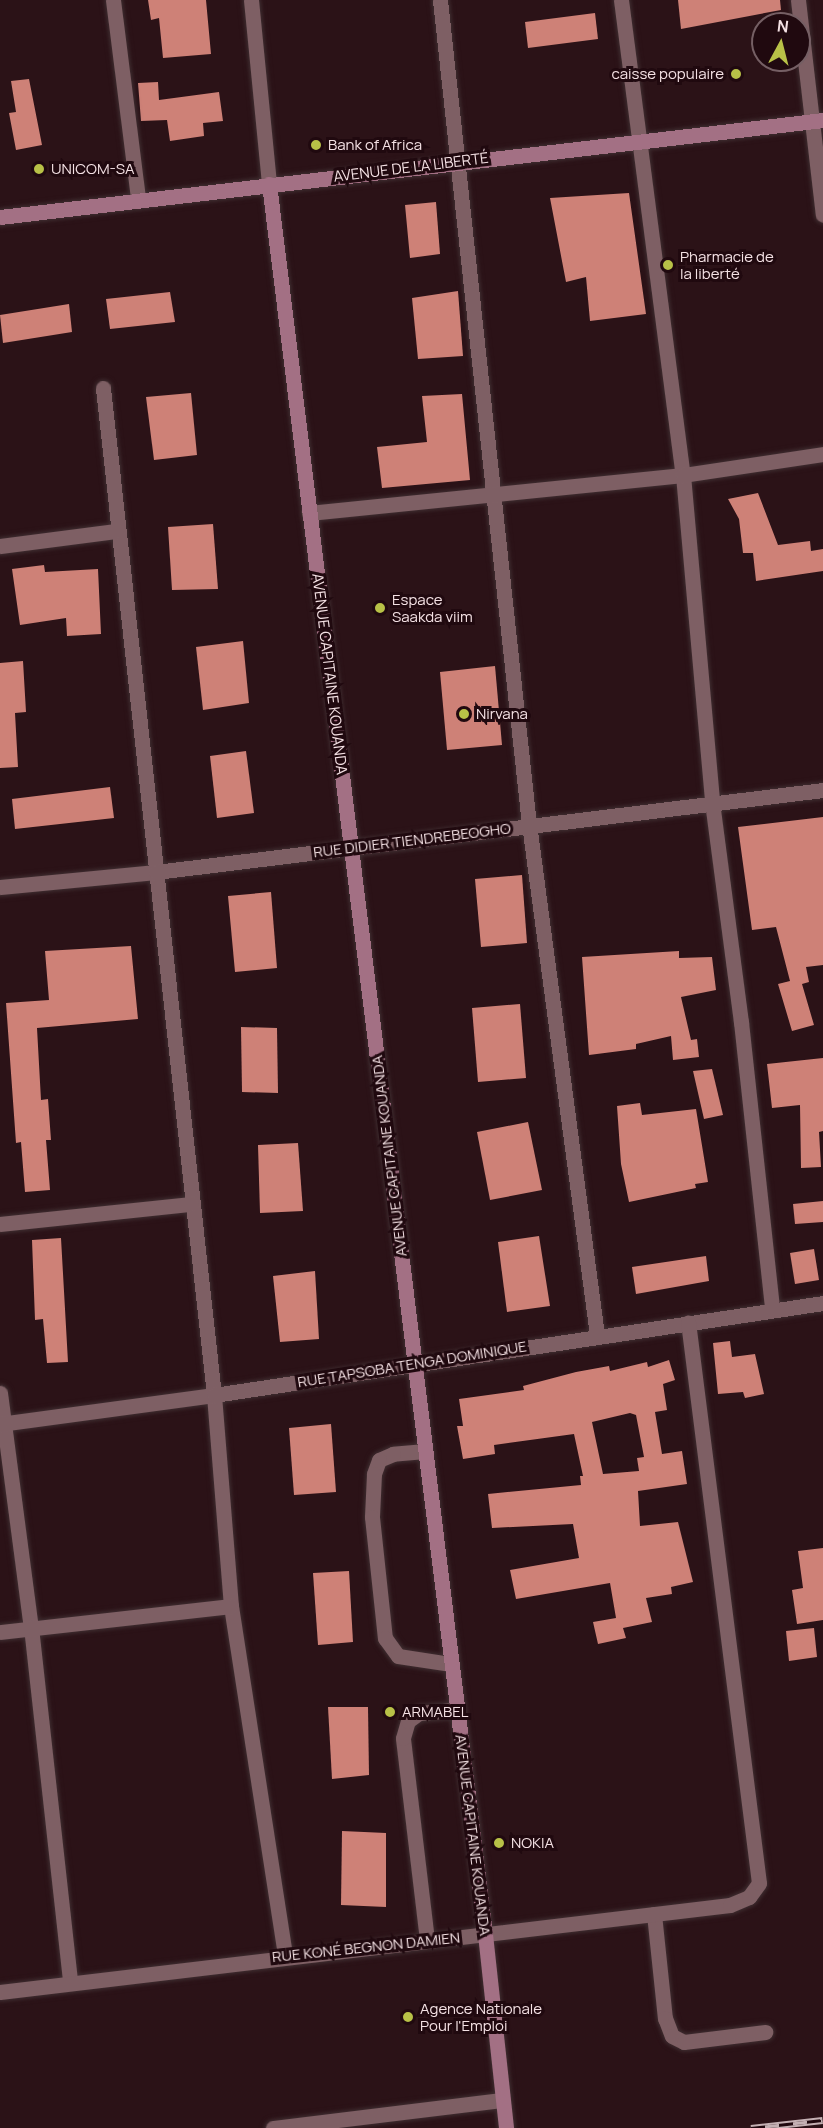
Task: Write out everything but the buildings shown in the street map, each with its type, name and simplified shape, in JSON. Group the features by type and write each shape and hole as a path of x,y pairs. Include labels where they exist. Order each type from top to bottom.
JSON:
{"street":[{"path":"113,0 138,199"},
{"path":"251,0 269,184"},
{"path":"440,0 460,162 529,824 597,1335"},
{"path":"621,0 683,475 712,802 741,1022 772,1309"},
{"path":"798,0 818,120 823,215"},
{"name":"AVENUE DE LA LIBERTÉ","path":"0,217 818,120"},
{"name":"AVENUE CAPITAINE KOUANDA","path":"269,184 485,1934 506,2128"},
{"path":"103,388 116,531 214,1395 231,1606 285,1956"},
{"path":"309,513 493,492 683,475 823,454"},
{"path":"0,546 116,531"},
{"name":"RUE DIDIER TIENDREBEOGHO","path":"0,887 156,872 529,824 823,790"},
{"path":"0,1224 191,1204"},
{"name":"RUE TAPSOBA TENGA DOMINIQUE","path":"2,1424 214,1395 597,1335 823,1303"},
{"name":"RUE KONÉ BEGNON DAMIEN","path":"0,1992 285,1956 730,1905 749,1897 759,1883 688,1322"},
{"path":"0,1393 2,1424 31,1628 70,1983"},
{"path":"425,1451 393,1454 379,1460 374,1474 372,1517 385,1638 398,1656 452,1664"},
{"path":"0,1632 231,1606"},
{"path":"427,1940 403,1738 408,1720 419,1713 457,1710"},
{"path":"654,1914 665,2018 672,2036 684,2042 765,2032"},
{"path":"273,2128 502,2100"}],"railway":[{"path":"751,2128 823,2120"}],"place":[{"name":"caisse populaire","path":"736,74"},
{"name":"Bank of Africa","path":"316,145"},
{"name":"UNICOM-SA","path":"39,169"},
{"name":"Pharmacie de la liberté","path":"668,265"},
{"name":"Espace Saakda viim","path":"380,608"},
{"name":"Nirvana","path":"464,714"},
{"name":"ARMABEL","path":"390,1712"},
{"name":"NOKIA","path":"499,1843"},
{"name":"Agence Nationale Pour l'Emploi","path":"408,2017"}]}
